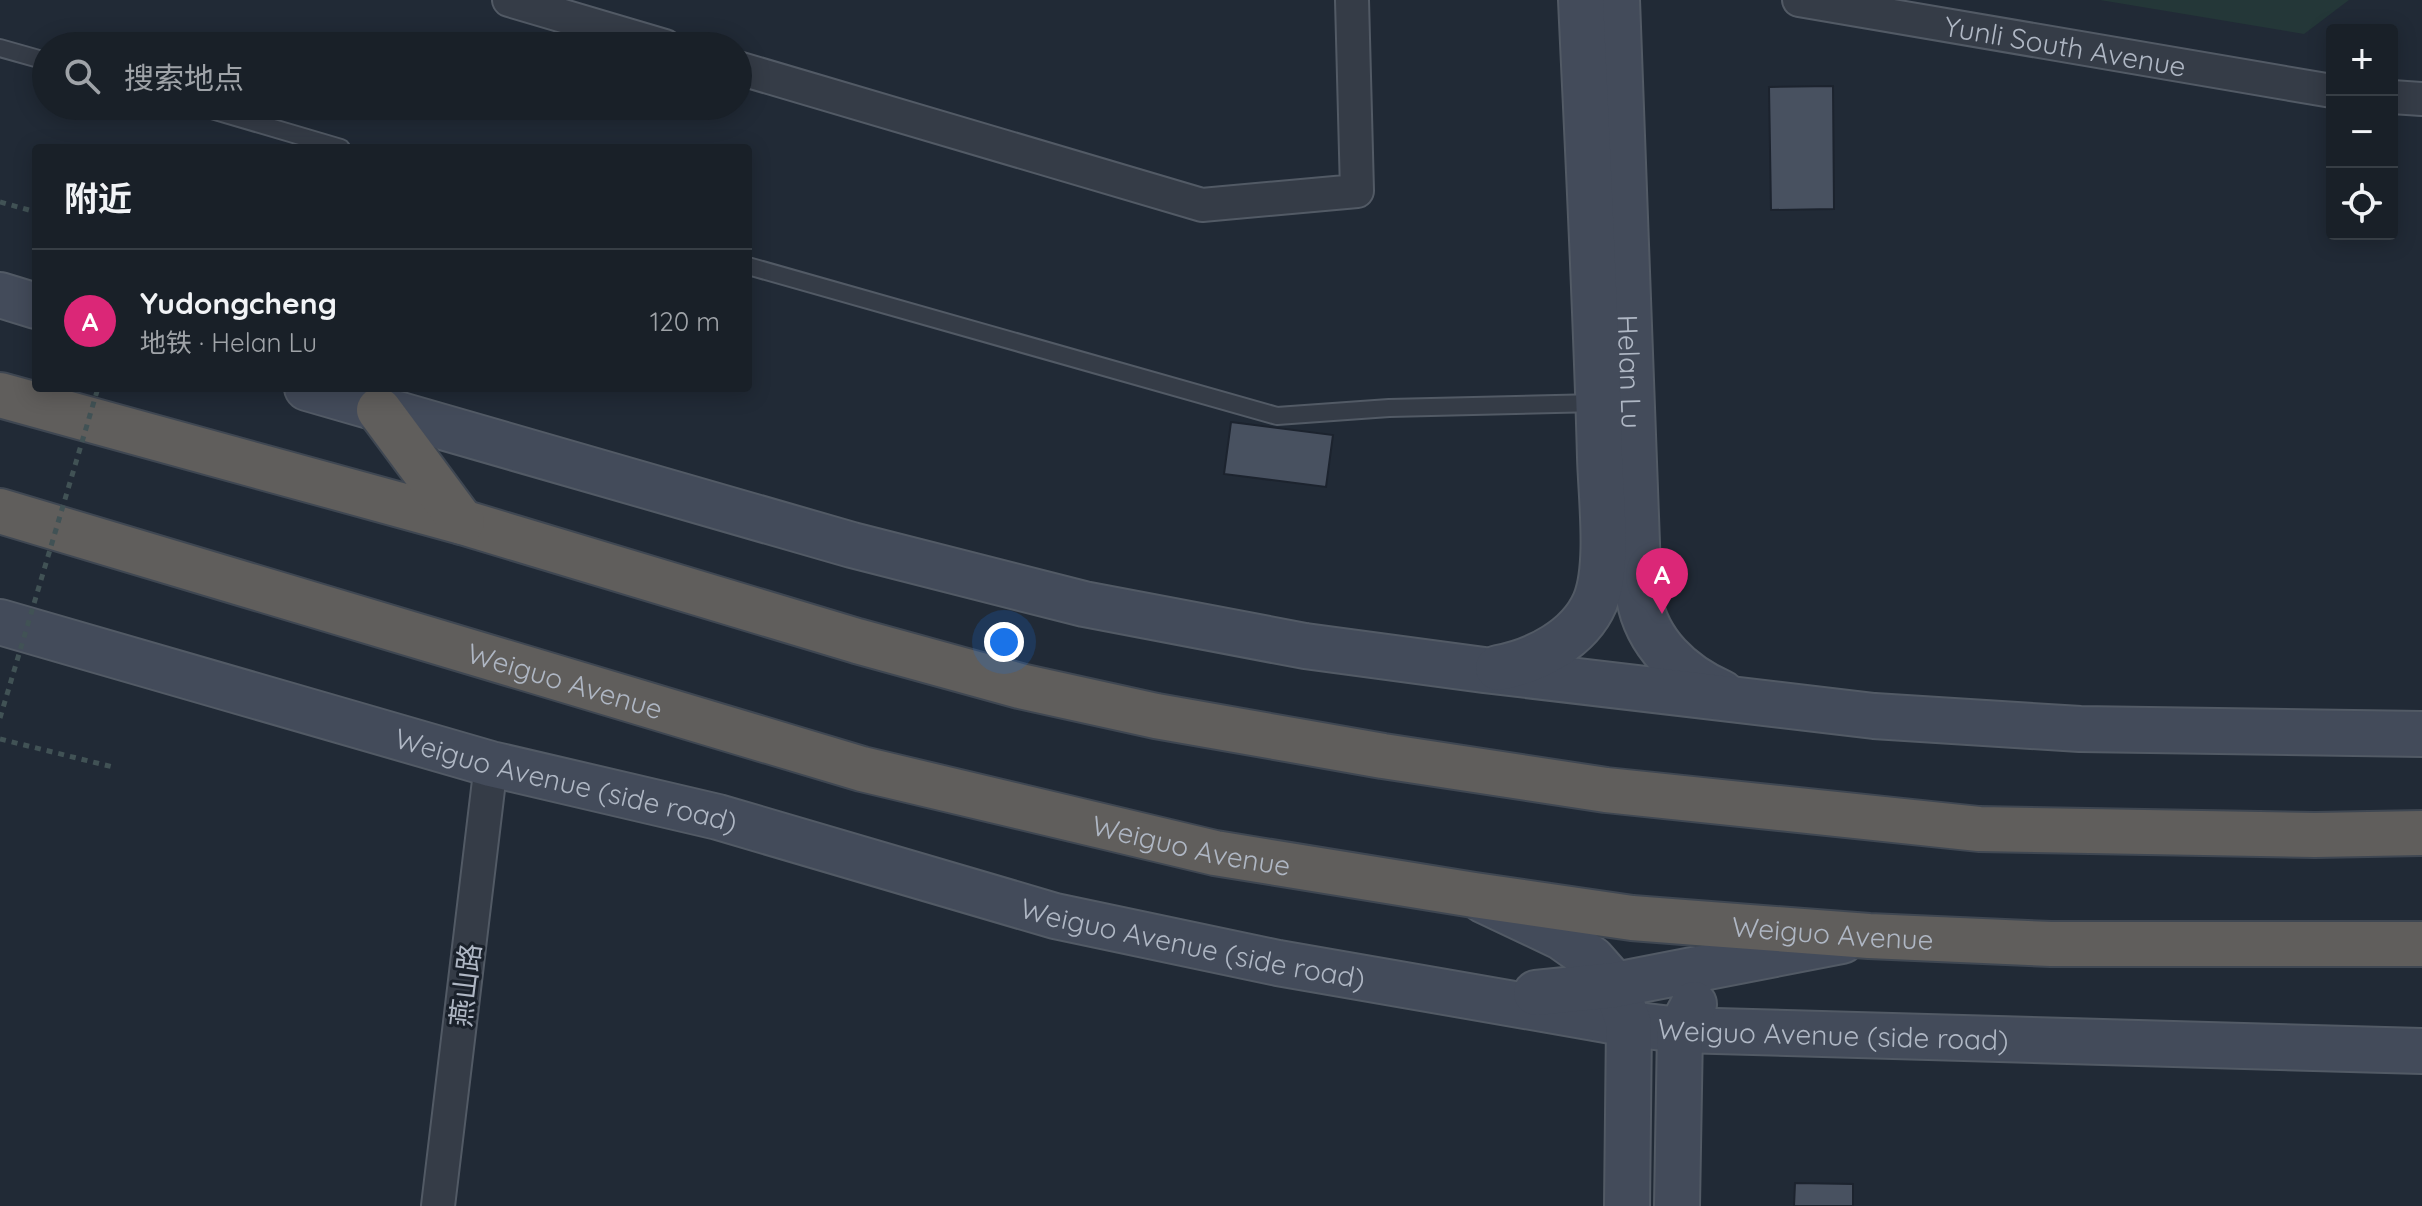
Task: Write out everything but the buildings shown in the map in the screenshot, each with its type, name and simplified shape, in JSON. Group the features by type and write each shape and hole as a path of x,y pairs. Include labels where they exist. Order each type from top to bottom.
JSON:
{"highway":[{"path":"0,366 32,377"},
{"path":"78,392 462,522"},
{"path":"0,395 462,522 857,641 1020,686 1156,716 1383,756 1606,790 1979,829 2315,835 2422,833"},
{"path":"379,410 462,522"},
{"name":"Weiguo Avenue","path":"0,511 862,769 1215,853 1632,918 1869,936 2051,944 2422,944"},
{"path":"0,538 411,634"}],"main road":[{"name":"Helan Lu","path":"1581,0 1615,402 1643,618 1659,646 1689,676 1735,698"},
{"name":"Helan Lu","path":"1484,670 1521,662 1553,648 1584,621 1600,585 1615,402 1617,0"},
{"path":"0,295 32,305"},
{"path":"320,392 852,545 1084,604 1305,646 1874,716 2080,729 2422,734"},
{"name":"Weiguo Avenue (side road)","path":"0,622 491,764 718,817 1055,916 1278,963 1482,998 1622,1004 1680,1030 2422,1051"},
{"path":"1474,895 1561,937 1592,959 1622,1004 1627,1206"},
{"path":"1622,1004 1747,958 1869,936"},
{"path":"1677,1206 1680,1030 1698,995 1718,975 1747,958"}],"street":[{"path":"509,0 618,32"},
{"path":"752,72 1202,205 1357,191 1352,0"},
{"name":"Yunli South Avenue","path":"1799,0 2326,90"},
{"path":"2398,97 2422,99"},
{"name":"燕山路","path":"438,1206 491,764"}],"lane":[{"path":"0,48 32,57"},
{"path":"246,120 327,144"},
{"path":"752,267 1277,416 1389,408 1615,402"}],"path":[{"path":"0,202 32,211"},
{"path":"0,718 97,392"},
{"path":"0,739 113,767"}],"shaded area":[{"path":"2100,0 2349,0 2304,34"}],"place":[{"name":"Yudongcheng","path":"1662,614"}]}
